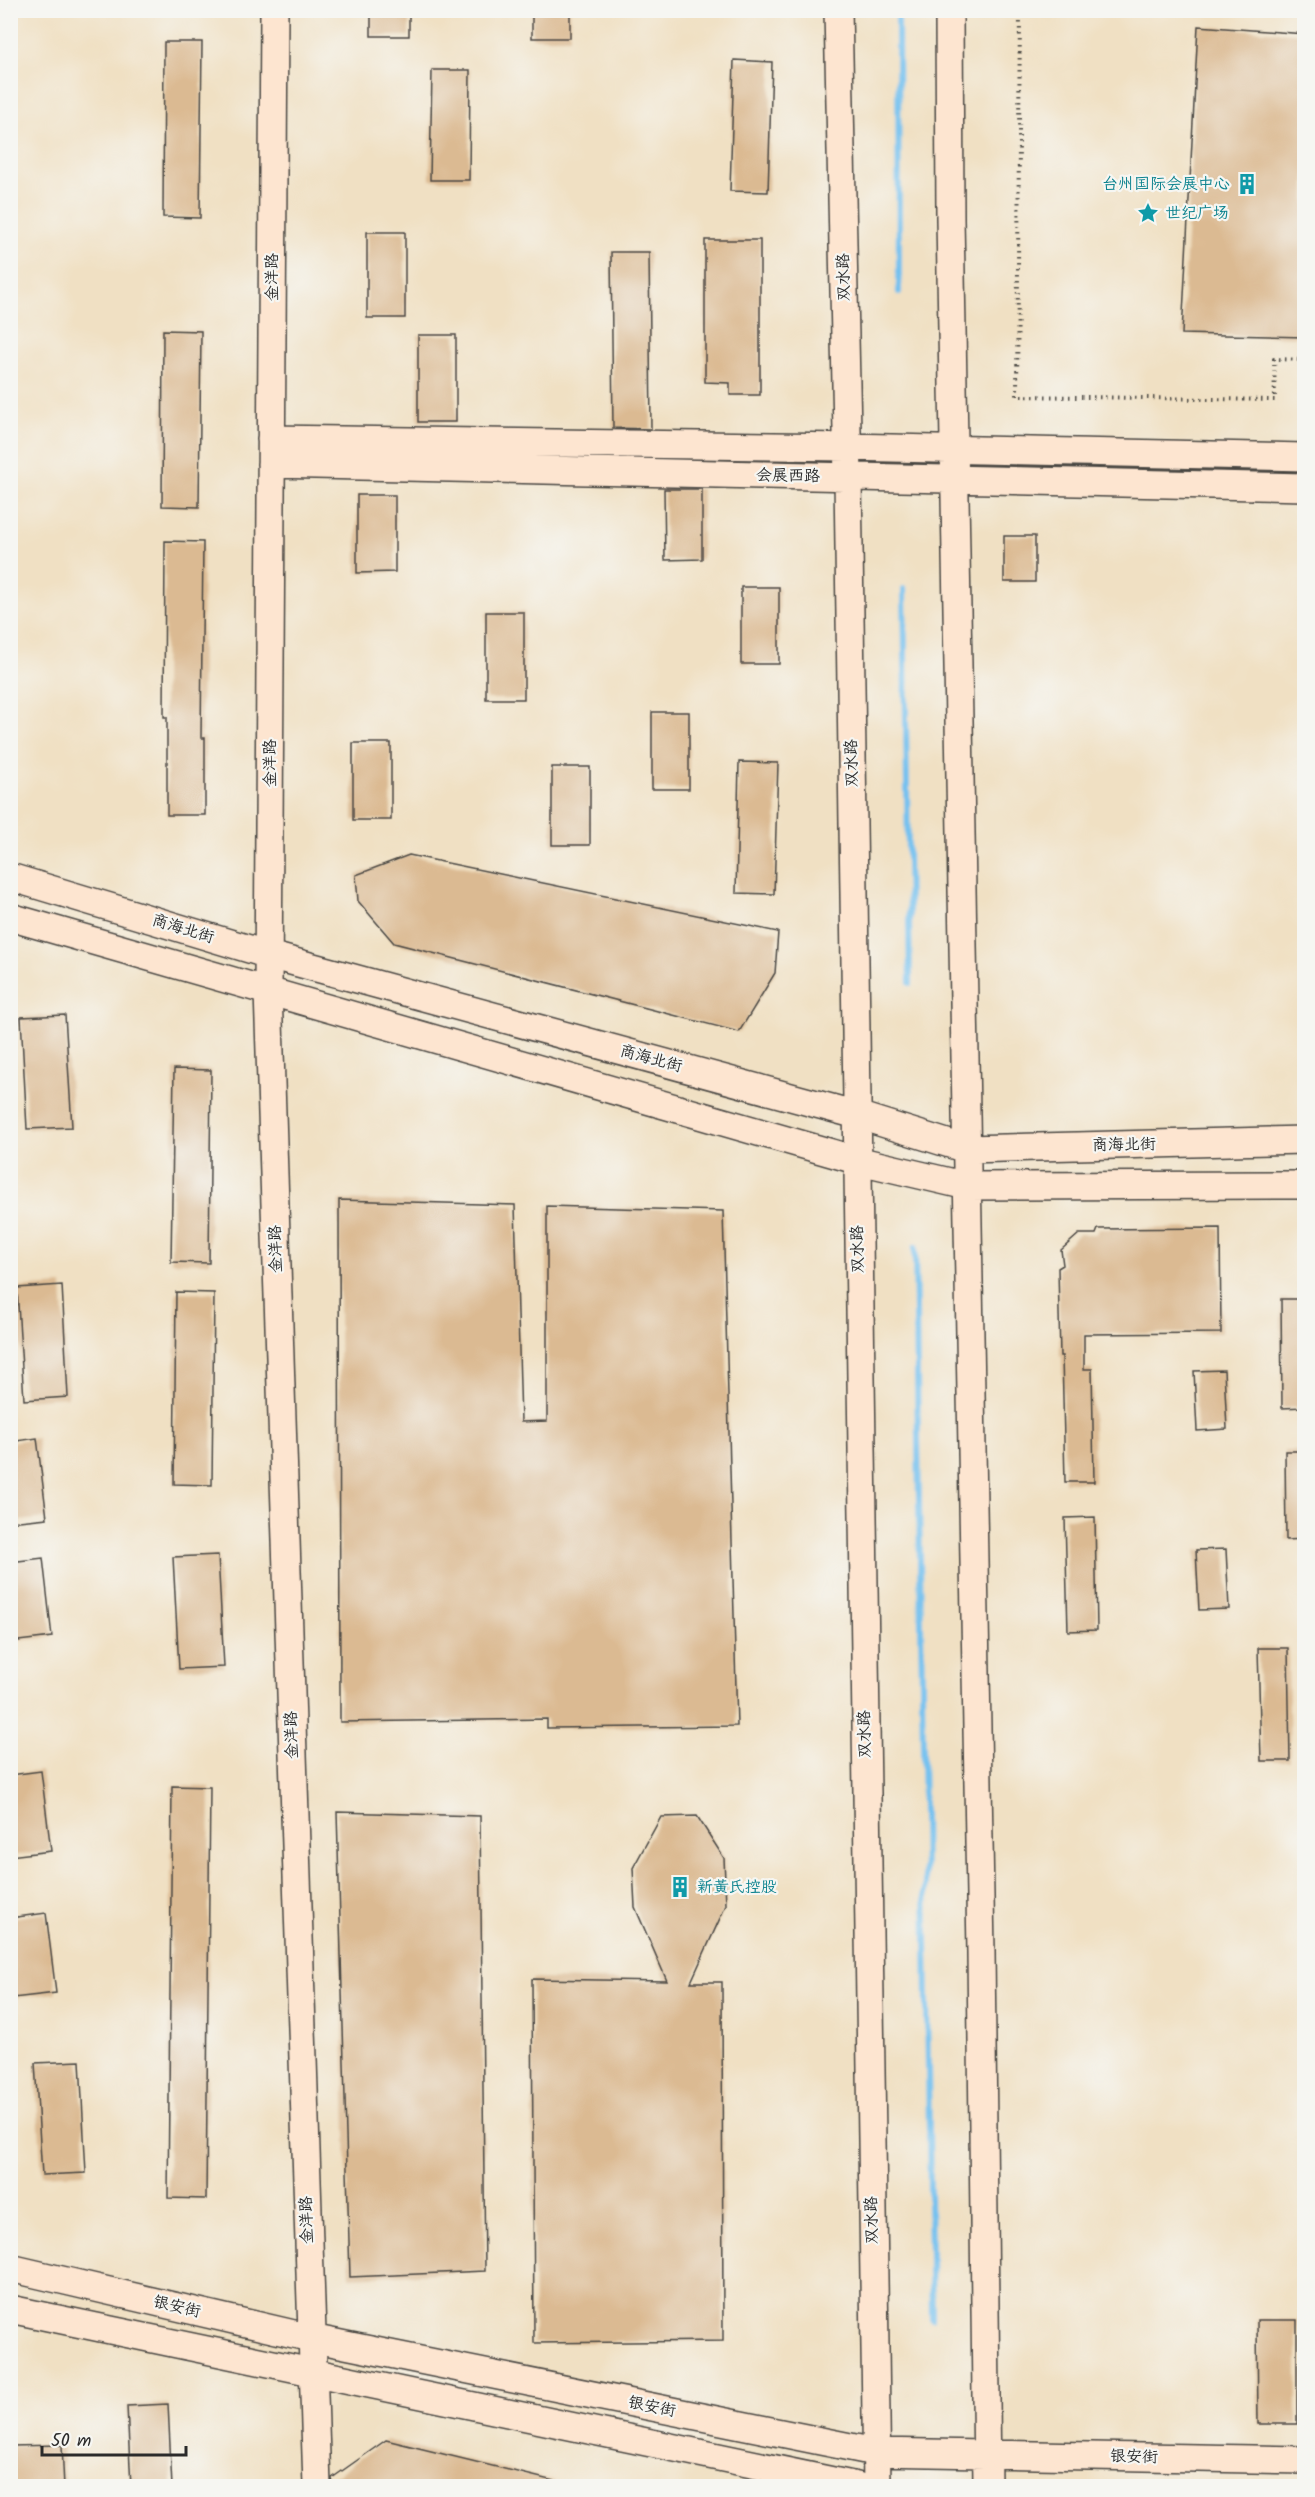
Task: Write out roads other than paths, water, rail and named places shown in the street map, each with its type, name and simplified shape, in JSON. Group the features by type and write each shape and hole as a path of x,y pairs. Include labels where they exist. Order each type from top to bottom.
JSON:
{"main road":[{"name":"金洋路","path":"274,10 268,991 311,2338 318,2487"},
{"name":"双水路","path":"838,10 848,478 875,2452 878,2487"},
{"path":"949,10 954,480 981,1940 987,2487"},
{"name":"会展西路","path":"271,451 847,447 1305,457"},
{"name":"会展西路","path":"271,451 848,478 1305,487"},
{"name":"商海北街","path":"10,877 269,955 857,1115 966,1149 1305,1140"},
{"path":"10,917 856,1160 967,1186 1305,1185"},
{"name":"银安街","path":"10,2268 311,2338 875,2452 1305,2460"},
{"path":"10,2309 857,2487"}],"waterway":[{"path":"898,10 899,292"},
{"path":"904,589 910,983"},
{"path":"915,1247 932,2319"}],"place":[{"name":"台州国际会展中心","path":"1247,184"},
{"name":"世纪广场","path":"1148,213"},
{"name":"新黄氏控股","path":"680,1887"}]}
